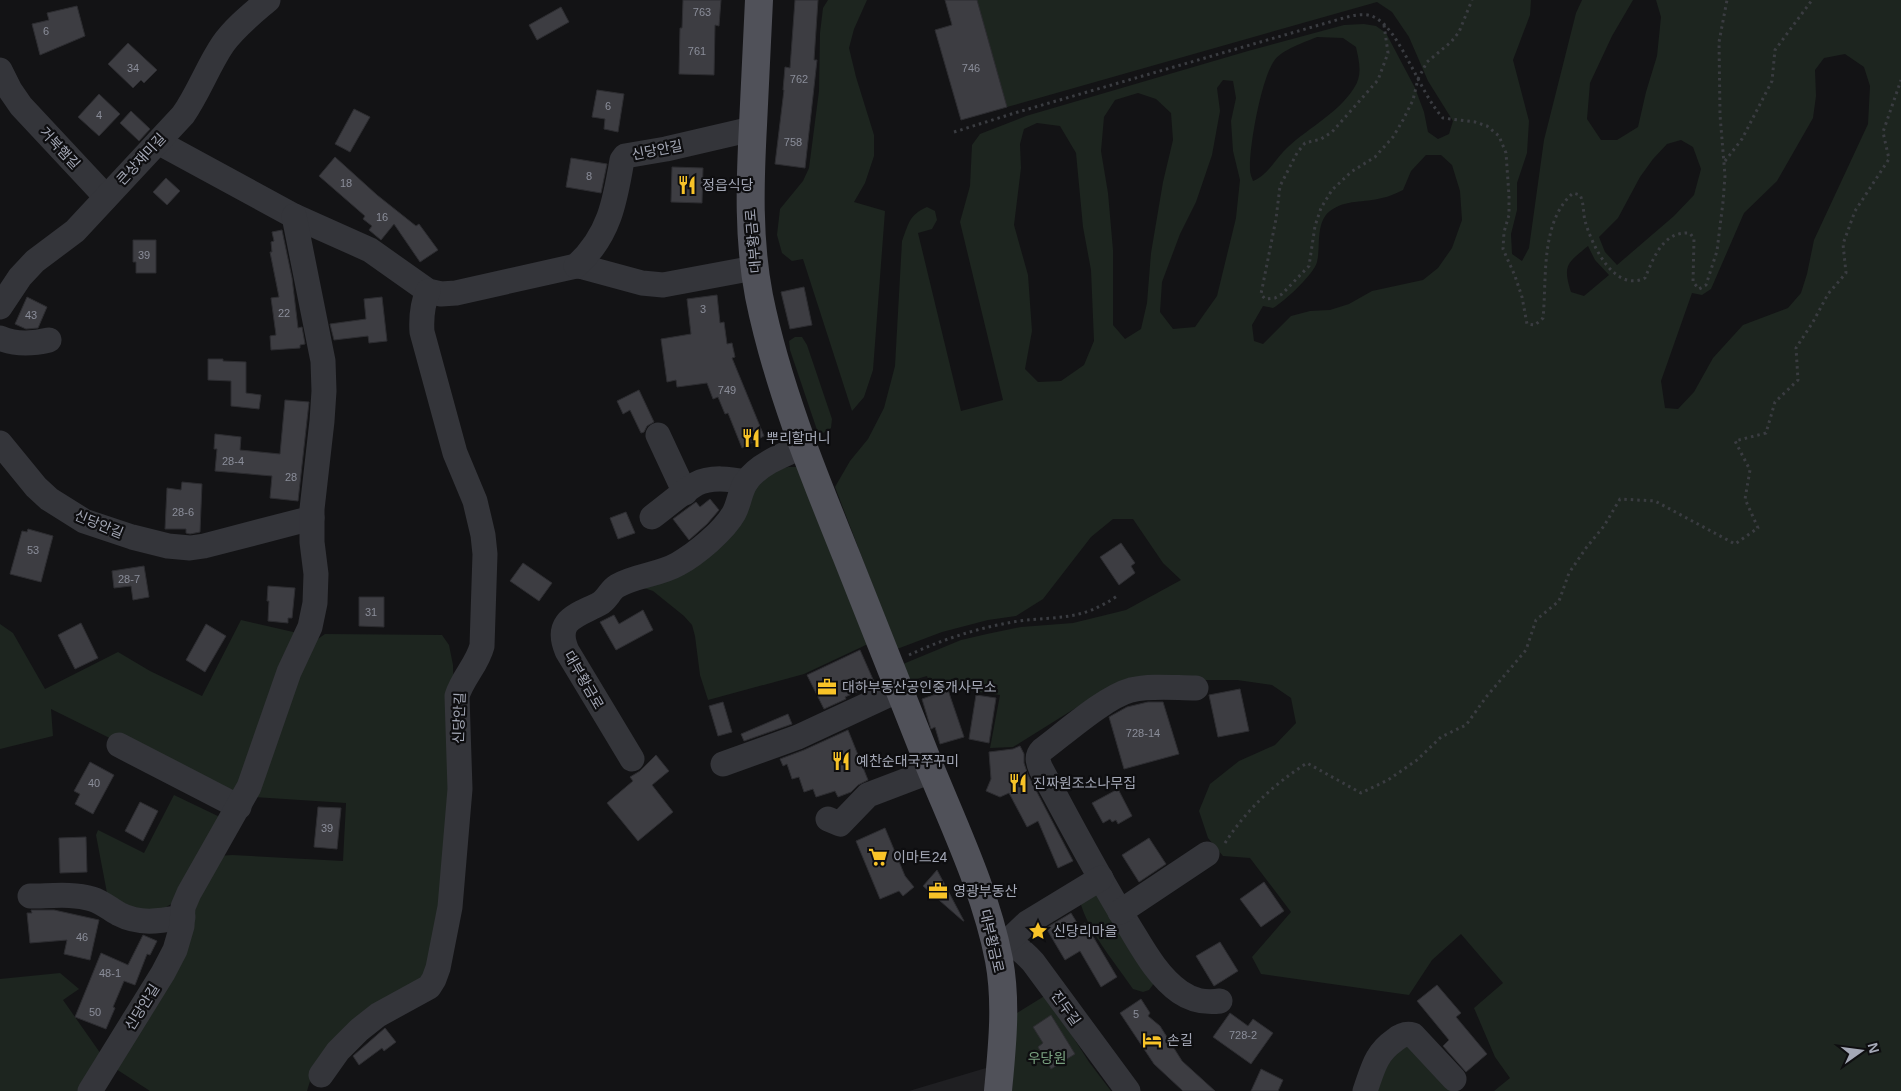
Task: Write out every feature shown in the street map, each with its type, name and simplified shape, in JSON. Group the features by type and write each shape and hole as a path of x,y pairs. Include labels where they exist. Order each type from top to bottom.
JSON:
{"main road":[{"name":"대부황금로","path":"759,0 750,205 754,268 768,332 792,413 804,446 888,665 1001,941 999,963 1003,1028 998,1091"}],"street":[{"name":"큰상재미길","path":"0,307 20,277 36,261 75,231 183,115 223,44 232,33 268,0"},
{"name":"거북햄길","path":"0,70 10,90 8,105 106,197"},
{"name":"신당안길","path":"576,266 595,246 612,214 622,160 625,156 666,149 752,129"},
{"path":"158,142 294,216 370,250 428,291 441,294 456,293 576,266 583,266 642,283 662,285 754,268"},
{"name":"신당안길","path":"90,1091 163,973 175,950 182,926 183,907 188,893 249,787 262,755 289,672 310,627 315,603 316,584 312,518 324,391 323,361 294,216"},
{"name":"신당안길","path":"321,1075 338,1051 359,1030 378,1015 428,987 434,979 438,968 450,907 460,789 457,696 461,682 479,657 482,646 485,554 475,501 455,453 422,332 421,315 428,291"},
{"path":"0,338 22,344 49,340"},
{"path":"658,435 685,493"},
{"name":"신당안길","path":"0,443 36,487 65,510 101,528 168,546 190,548 204,546 312,518"},
{"name":"대부황금로","path":"632,759 567,651 562,640 562,630 567,622 577,614 602,603 616,586 680,564 726,524 735,512 746,482 759,469 781,456 804,446"},
{"path":"652,517 697,483 728,479 746,482"},
{"path":"1196,688 1149,688 1115,695 1038,754 1041,769 1120,912 1150,961 1180,992 1194,1000 1207,1003 1220,1002"},
{"path":"723,764 798,737 899,690"},
{"path":"119,745 236,812"},
{"path":"828,819 840,824 868,795 931,771"},
{"path":"160,777 236,812"},
{"path":"1120,912 1207,854"},
{"name":"대부황금로","path":"1001,941 1101,878"},
{"path":"30,896 93,899 120,914 144,922 158,922 183,917"},
{"name":"진두길","path":"1001,941 1021,949 1033,962 1128,1091"},
{"path":"1364,1091 1383,1048 1408,1033 1413,1035 1454,1079"}],"path":[{"path":"1384,24 1388,53 1378,80 1332,132 1321,139 1305,143 1297,153 1280,186 1267,268 1262,283 1261,294 1265,300 1282,294 1309,266 1315,226 1321,208 1332,190 1351,172 1375,157 1393,136 1413,100 1418,79 1427,62 1459,32 1472,0"},
{"path":"954,132 1347,17 1366,15 1384,24 1393,35 1435,109 1443,118 1460,119 1481,124 1487,126 1499,136 1506,153 1509,196 1509,215 1504,232 1503,249 1518,283 1527,324 1535,325 1543,318 1549,234 1566,200 1573,193 1580,195 1583,202 1585,220 1600,257 1625,281 1638,281 1645,278 1656,253 1663,243 1683,232 1690,233 1694,239 1693,282 1699,289 1706,285 1717,251 1724,185 1720,115 1719,42 1727,0"},
{"path":"1724,161 1742,139 1772,81 1775,50 1812,0"},
{"path":"1207,854 1223,846 1240,819 1282,779 1307,763 1362,792 1388,780 1416,760 1441,737 1466,725 1487,696 1526,650 1536,620 1559,601 1569,573 1604,526 1620,499 1655,501 1735,544 1758,528 1745,499 1750,470 1735,441 1766,433 1775,402 1798,380 1796,348 1828,294 1846,273 1843,244 1856,211 1889,159 1884,132 1901,80"},
{"path":"888,665 922,649 981,629 1019,621 1054,619 1086,613 1106,604 1117,596"}],"shaded area":[{"path":"986,1068 985,1091 909,1091"}],"green space":[{"path":"828,0 867,0 854,29 849,48 874,135 874,156 865,183 854,202 885,211 873,370 864,397 852,411 803,259 792,261 782,253 777,235 780,209 803,181 809,168 819,91 820,33 823,8"},
{"path":"977,0 1531,0 1530,15 1513,60 1529,121 1527,153 1517,183 1517,210 1511,234 1512,254 1522,261 1529,248 1544,140 1576,13 1582,0 1633,0 1612,36 1590,83 1587,119 1601,140 1617,140 1638,127 1657,56 1661,17 1656,0 1901,0 1901,1091 1494,1091 1510,1078 1495,1057 1474,1008 1503,983 1461,934 1432,960 1409,995 1261,974 1252,957 1291,912 1250,858 1223,856 1208,838 1199,811 1210,784 1239,761 1275,745 1296,723 1291,698 1272,685 1237,680 1202,680 1090,699 1013,747 990,748 1000,695 945,687 932,691 927,676 910,681 903,664 961,640 1021,627 1073,623 1126,610 1181,580 1163,563 1133,519 1113,519 1091,537 1043,599 1016,616 988,620 942,632 897,649 835,487 850,461 868,439 884,408 895,366 902,241 908,224 913,217 916,213 927,207 935,211 937,220 932,229 918,233 961,411 1003,400 960,222 970,186 972,145 980,134 1026,116 1248,51 1344,25 1364,24 1376,26 1386,33 1415,88 1424,112 1428,132 1438,139 1449,134 1453,121 1428,81 1409,37 1392,12 1377,2 1007,107","holes":["1317,37 1343,38 1356,47 1360,68 1359,78 1347,98 1339,106 1292,144 1266,172 1253,181 1250,159 1260,98 1274,61 1282,53","1845,54 1864,67 1870,86 1868,124 1814,240 1801,293 1788,308 1743,325 1713,358 1694,392 1678,409 1665,408 1661,381 1692,293 1702,295 1711,289 1744,213 1777,181 1813,118 1816,96 1815,70 1824,58","1223,80 1233,81 1236,98 1231,121 1233,151 1240,180 1236,218 1217,296 1195,327 1173,329 1160,312 1162,282 1180,234 1196,202 1212,155 1220,111 1217,88","1138,93 1156,99 1171,113 1173,140 1163,182 1151,253 1147,303 1141,329 1125,339 1113,325 1113,250 1108,193 1101,151 1104,117 1115,100","1037,123 1060,126 1076,153 1083,227 1091,270 1094,341 1084,365 1061,381 1038,382 1025,369 1032,331 1028,275 1014,225 1021,168 1020,144 1024,129","1681,140 1693,147 1701,169 1694,195 1674,216 1617,265 1605,252 1599,237 1618,218 1640,177 1667,144","1426,155 1441,155 1452,165 1460,191 1462,220 1452,248 1438,268 1423,280 1372,291 1349,304 1330,310 1310,311 1291,316 1263,344 1254,341 1252,325 1263,306 1273,308 1278,305 1298,287 1315,267 1318,256 1320,228 1325,216 1336,207 1349,203 1375,200 1403,190 1411,171","1588,246 1595,260 1609,275 1584,296 1571,292 1568,283 1567,270 1571,261"]},
{"path":"795,337 802,337 807,345 832,419 831,428 823,433 817,430 790,350 789,341"},
{"path":"788,467 796,467 800,470 868,644 804,674 708,700 700,675 692,625 684,616 653,591 638,586 743,501 768,477"},
{"path":"241,620 302,634 237,801 51,709 53,736 0,749 0,624 13,633 45,689 118,652 150,671 202,696"},
{"path":"325,634 442,635 449,645 453,665 456,790 432,973 315,1065 307,1091 150,1091 113,1067 187,927 219,856 232,855 343,861 346,803 254,797 309,645"},
{"path":"174,795 222,818 171,904 157,913 144,916 107,893 96,835 98,830 144,853"},
{"path":"1095,887 1155,982 1149,990 1143,992 1133,989 1095,935 1080,901"},
{"path":"60,973 79,989 63,1000 103,1057 82,1091 0,1091 0,979"},
{"name":"우당원","path":"1046,995 1089,1062 1111,1091 1012,1091 1017,1013"},
{"path":"1407,1042 1455,1091 1371,1091 1376,1078"}],"building":[{"path":"683,0 721,0 719,26 715,25 714,75 679,74"},
{"path":"795,0 818,0 814,60 817,60 805,168 775,164 785,67 790,68"},
{"path":"945,0 977,0 1007,107 961,120 935,30 952,25"},
{"path":"77,6 85,36 40,55 32,24 49,20 47,13"},
{"path":"561,7 569,22 537,40 529,25"},
{"path":"128,43 157,70 144,83 141,80 133,88 108,64"},
{"path":"597,90 624,94 618,132 604,129 605,119 592,117"},
{"path":"99,94 120,114 99,136 78,117"},
{"path":"354,109 370,117 350,152 335,144"},
{"path":"131,111 150,129 139,141 120,123"},
{"path":"335,157 377,195 416,226 419,224 438,250 420,262 394,224 381,240 369,230 372,226 363,219 365,216 319,176"},
{"path":"571,158 607,164 601,193 566,187"},
{"path":"672,167 703,168 702,203 671,202"},
{"path":"166,178 180,191 167,205 153,192"},
{"path":"282,230 292,278 298,328 302,327 305,344 300,345 300,348 271,350 270,336 276,335 271,298 279,297 270,252 272,252 271,242 274,241 272,232"},
{"path":"133,240 156,240 156,273 136,273 136,262 133,262"},
{"path":"804,287 812,325 790,329 781,292"},
{"path":"717,295 720,323 724,322 727,344 732,343 735,357 732,358 764,436 742,448 728,413 725,414 718,397 713,399 707,383 677,387 676,380 667,382 661,339 691,334 687,299"},
{"path":"27,297 47,307 38,328 26,329 15,324"},
{"path":"382,297 387,341 369,343 368,336 334,340 330,324 366,319 364,299"},
{"path":"208,359 246,362 246,393 261,395 259,409 231,406 231,381 208,380"},
{"path":"639,390 654,422 641,433 630,410 623,414 617,401"},
{"path":"285,400 309,402 298,501 270,498 272,476 215,471 217,449 214,449 215,434 241,437 240,450 280,454"},
{"path":"182,482 202,484 200,532 190,534 186,533 186,529 165,529 167,488 181,490"},
{"path":"710,499 719,510 689,540 673,519 696,502 700,507"},
{"path":"626,512 635,533 618,539 610,518"},
{"path":"28,529 53,536 41,582 10,574 22,531 27,532"},
{"path":"1121,543 1135,563 1131,566 1135,573 1119,585 1100,557"},
{"path":"523,563 552,583 539,601 510,581"},
{"path":"144,566 149,597 133,600 131,586 114,588 112,571"},
{"path":"268,586 295,588 292,618 288,618 288,623 268,621"},
{"path":"359,597 384,597 384,627 359,626"},
{"path":"643,610 653,630 616,650 600,622 614,615 619,624"},
{"path":"81,623 98,658 75,669 58,635"},
{"path":"206,624 226,636 205,672 186,660"},
{"path":"860,650 875,684 845,697 846,699 824,709 807,675"},
{"path":"1240,689 1249,731 1218,737 1209,695"},
{"path":"948,690 964,737 940,744 935,727 931,729 922,699"},
{"path":"976,695 996,698 989,743 969,739"},
{"path":"723,702 732,732 718,736 709,706"},
{"path":"1148,702 1163,702 1179,754 1124,769 1109,717 1127,707"},
{"path":"788,714 792,724 744,741 741,734"},
{"path":"848,730 868,780 858,785 851,792 838,797 835,791 816,797 813,789 804,792 799,777 792,779 787,764 783,766 780,759"},
{"path":"1020,746 1024,754 1024,763 1028,775 1073,861 1058,868 1038,821 1027,827 1009,793 1000,797 986,791 991,779 989,752 1013,749"},
{"path":"656,755 669,771 652,785 673,812 638,841 607,803 633,781 630,777 640,771"},
{"path":"90,762 114,775 93,814 75,804 80,794 74,791"},
{"path":"1118,789 1132,816 1118,824 1116,820 1112,822 1110,819 1103,823 1092,803"},
{"path":"140,802 158,811 143,841 125,831"},
{"path":"318,807 341,808 337,849 314,847"},
{"path":"885,828 905,876 914,887 903,896 899,891 880,899 856,841"},
{"path":"86,837 87,872 60,873 59,838"},
{"path":"1149,838 1166,864 1139,882 1122,855"},
{"path":"937,870 964,921 923,886"},
{"path":"1264,882 1284,911 1261,927 1240,899"},
{"path":"31,910 54,910 99,920 90,960 64,954 67,940 30,943 27,913 32,913"},
{"path":"1071,913 1079,926 1085,923 1117,977 1101,987 1080,951 1065,960 1046,928"},
{"path":"143,935 157,941 150,955 147,954 135,985 124,981 106,1029 75,1017 101,953 128,965"},
{"path":"1220,942 1238,971 1214,986 1196,956"},
{"path":"1437,985 1461,1013 1456,1017 1487,1054 1466,1072 1443,1046 1449,1040 1417,1001"},
{"path":"1141,999 1150,1013 1148,1016 1160,1026 1182,1061 1215,1091 1183,1091 1154,1064 1120,1013"},
{"path":"1230,1013 1248,1026 1253,1019 1273,1033 1251,1064 1213,1037"},
{"path":"1051,1015 1075,1054 1051,1069 1038,1047 1043,1043 1033,1027"},
{"path":"385,1028 396,1042 384,1051 382,1048 359,1065 353,1056"},
{"path":"1261,1069 1283,1080 1278,1091 1251,1091"}],"place":[{"name":"정읍식당","path":"687,185"},
{"name":"뿌리할머니","path":"751,438"},
{"name":"대하부동산공인중개사무소","path":"827,687"},
{"name":"예찬순대국쭈꾸미","path":"841,761"},
{"name":"진짜원조소나무집","path":"1018,783"},
{"name":"이마트24","path":"878,857"},
{"name":"영광부동산","path":"938,891"},
{"name":"신당리마을","path":"1038,931"},
{"name":"손길","path":"1152,1040"}]}
